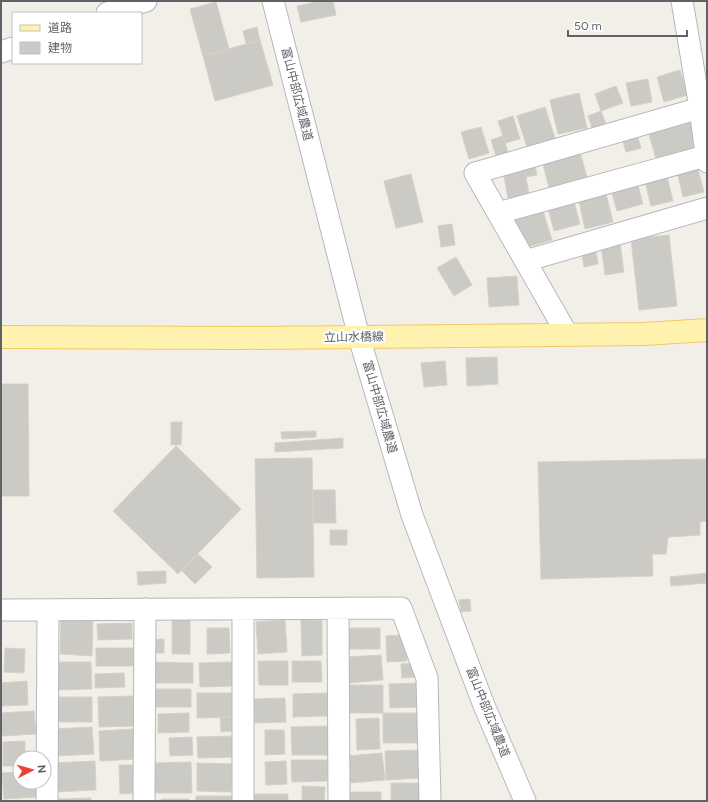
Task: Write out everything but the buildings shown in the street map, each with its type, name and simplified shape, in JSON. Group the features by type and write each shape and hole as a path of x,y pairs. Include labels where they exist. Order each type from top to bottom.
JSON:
{"main road":[{"name":"立山水橋線","path":"1,337 359,337 644,334 707,330"}],"street":[{"path":"110,12 146,1"},
{"name":"富山中部広域農道","path":"274,1 359,337 412,515 483,703 525,801"},
{"path":"498,214 707,159 682,1"},
{"path":"1,52 12,48"},
{"path":"567,334 475,173 700,108"},
{"path":"525,261 707,208"},
{"path":"1,610 401,608 427,678 430,801"},
{"path":"242,801 243,609"},
{"path":"338,609 339,801"},
{"path":"47,801 48,610"},
{"path":"144,801 145,610"}]}
